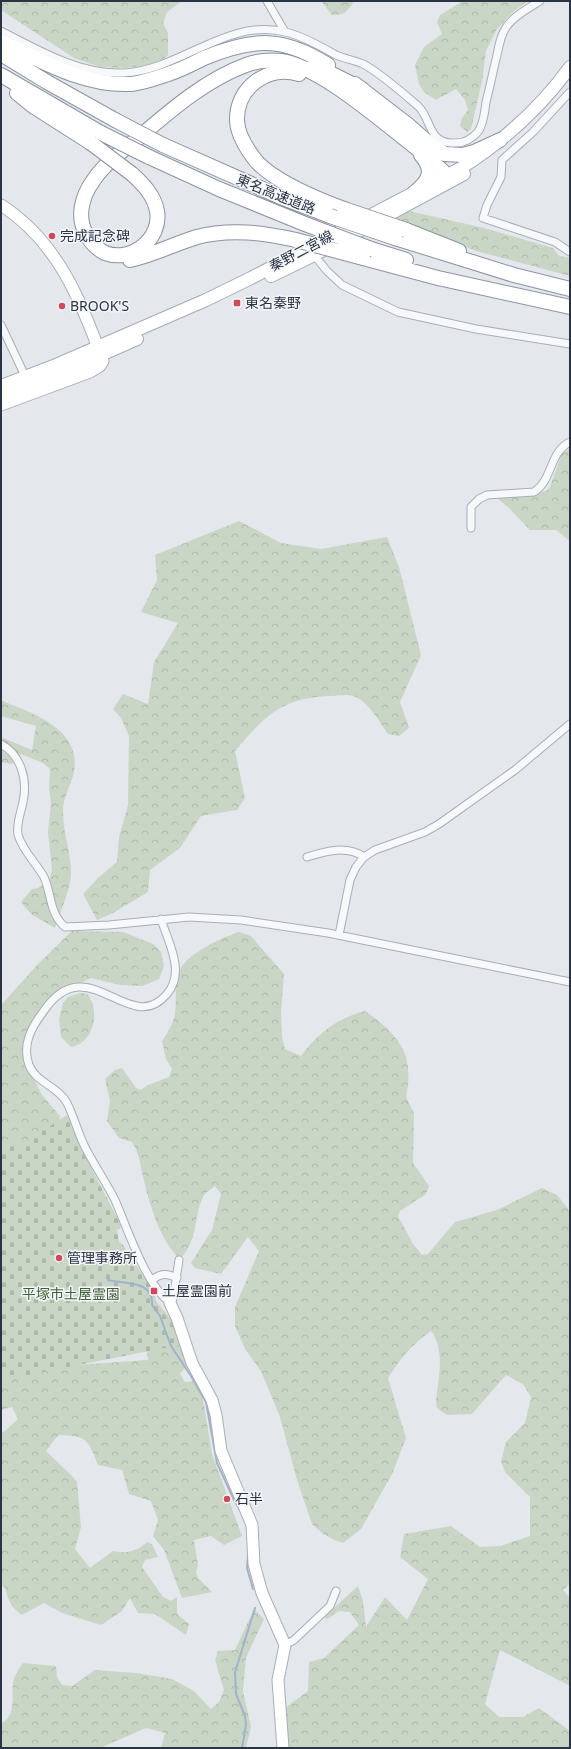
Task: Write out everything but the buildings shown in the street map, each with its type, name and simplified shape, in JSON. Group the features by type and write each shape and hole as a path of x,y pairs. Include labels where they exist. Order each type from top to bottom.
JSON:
{"highway":[{"path":"1,42 58,69 100,82 131,84 157,78 226,50 251,43 276,44 292,47 311,55 362,89 436,149 451,155 463,155 474,152 500,140"},
{"name":"東名高速道路","path":"1,54 47,82 163,145 276,195 330,216 400,234"},
{"path":"362,89 302,59 272,54 254,55 228,66 203,80 149,120 110,152 86,178 78,194 76,208 79,237 86,248 98,259 110,262 134,260 197,238 220,232 236,231 268,234 368,254"},
{"path":"1,80 33,106 96,138 132,174 143,184 153,198 157,210 156,225 150,239 140,249 123,255 107,253 93,244 84,231 81,215 84,196 92,181 102,168 150,128 206,85 247,64 271,61 294,64 328,83 359,104 414,146 449,178"},
{"path":"328,83 295,73 282,71 267,75 254,82 244,94 238,110 237,121 239,131 249,151 269,173 323,201 400,234 445,245 514,274 570,289"},
{"name":"東名高速道路","path":"1,75 96,138 149,157 220,189 305,224 368,254 570,307"},
{"path":"407,124 440,162 449,178"},
{"path":"414,146 426,161 429,169 429,176 426,182 414,192"}],"main road":[{"name":"秦野二宮線","path":"1,386 99,351 209,307 314,255 449,178 461,168 486,152 516,127 540,103 570,67"},
{"name":"秦野二宮線","path":"1,395 33,384 238,284 414,192 480,164 510,141 546,108 570,80"}],"street":[{"path":"268,1 285,32"},
{"path":"1,31 64,62 87,69 124,73 145,70 167,63 238,33 261,29 285,32 297,35 338,56 362,64 372,70 419,108 427,119 431,132 438,139 445,142 455,143 464,142 481,127 500,41 507,26 521,13 540,1"},
{"path":"570,92 533,132 502,160 501,177 487,205 483,218 555,242 570,252"},
{"path":"1,205 27,225 51,251 71,285 99,351 102,364 98,368 1,406"},
{"path":"314,255 327,271 342,285 398,312 476,329 570,344"},
{"path":"1,325 26,378"},
{"path":"471,528 471,507 479,499 487,495 534,492 538,490 545,483 557,453 570,442"},
{"path":"339,935 350,880 356,867 364,857 375,850 425,832 439,824 515,770 570,724"},
{"path":"1,744 11,752 21,768 25,790 17,828 18,835 44,877 58,921 65,927 81,928 189,917 241,920 339,935 570,982"},
{"path":"307,857 344,849 356,852 364,857"},
{"path":"161,919 174,958 176,971 172,987 164,998 152,1004 139,1006 121,1002 92,988 78,986 69,989 54,997 42,1012 29,1036 27,1057 32,1071 39,1079 60,1093 66,1102 86,1148 114,1198 129,1236 152,1280 164,1298 170,1303 177,1318 192,1363 212,1400 216,1415 222,1457 252,1525 254,1564 262,1592 285,1646 278,1680 283,1748"},
{"path":"170,1303 173,1299 179,1260"},
{"path":"152,1280 163,1274 169,1274 177,1278"},
{"path":"285,1646 294,1640 330,1606 336,1591"}],"green space":[{"path":"1,1 182,1 167,12 163,23 168,33 168,55 158,63 125,68 100,67 74,58 1,10"},
{"path":"321,1 354,1 345,12 332,15"},
{"path":"463,1 528,1 514,11 497,29 486,51 482,81 471,129 467,132 460,126 462,118 468,110 465,100 456,89 436,100 424,92 419,84 415,65 424,47 442,34 437,22 440,15"},
{"path":"409,211 484,228 553,248 559,256 570,258 570,276 476,251 396,219"},
{"path":"570,448 570,541 556,530 530,530 497,498 534,496 549,489 562,454"},
{"path":"239,521 281,543 321,549 387,537 399,567 421,655 400,702 409,728 399,736 388,734 368,706 363,701 350,695 312,698 286,705 265,719 255,728 235,751 245,798 237,810 201,816 180,848 150,870 148,892 113,913 97,920 83,894 98,878 117,862 119,837 128,805 129,736 121,718 113,709 123,694 148,704 154,662 178,623 141,612 157,580 155,555"},
{"path":"1,700 40,717 52,725 63,734 70,744 74,757 73,777 65,797 63,808 64,828 71,866 71,879 55,928 31,914 21,902 32,889 38,888 50,878 52,870 48,832 51,802 49,787 50,769 43,763 21,754 12,764 1,762 1,737 32,750 36,726 1,716"},
{"path":"72,931 123,932 153,944 161,952 164,966 159,979 143,986 120,985 91,978 63,991 26,1046 31,1073 42,1095 60,1116 59,1124 15,1150 1,1149 1,1005 38,964"},
{"path":"239,932 251,936 284,974 281,1013 282,1037 285,1049 301,1056 314,1040 337,1022 365,1011 387,1029 402,1047 406,1057 408,1069 406,1097 414,1113 413,1163 429,1186 426,1194 400,1211 398,1216 413,1244 422,1255 428,1254 455,1222 497,1210 542,1188 557,1195 570,1211 570,1584 563,1590 570,1598 570,1686 500,1650 485,1704 499,1717 523,1717 539,1708 570,1731 570,1748 289,1748 286,1707 308,1691 309,1662 324,1658 359,1625 350,1612 339,1611 327,1619 324,1617 358,1586 363,1601 366,1627 385,1597 407,1620 428,1579 400,1557 404,1534 451,1526 480,1547 500,1546 530,1536 530,1497 505,1472 501,1461 506,1442 525,1423 531,1397 523,1384 506,1375 472,1414 447,1415 437,1408 436,1402 440,1356 436,1339 431,1331 407,1352 388,1378 406,1438 392,1474 361,1529 343,1543 322,1533 312,1524 297,1480 280,1417 261,1371 245,1349 235,1326 235,1307 259,1251 248,1237 221,1274 195,1268 191,1263 212,1230 221,1194 215,1186 203,1197 193,1236 190,1244 180,1259 166,1242 156,1221 135,1147 132,1142 119,1138 107,1121 110,1101 105,1079 115,1070 122,1068 136,1088 140,1090 148,1085 169,1077 172,1069 166,1059 162,1041 174,1017 176,1008 177,980 180,970 184,964 197,952"},
{"path":"80,993 87,994 91,1001 94,1009 93,1025 90,1033 85,1039 79,1044 71,1047 61,1037 59,1019 63,1003 68,997"},
{"name":"平塚市土屋霊園","path":"67,1115 85,1156 121,1225 120,1229 117,1230 119,1242 122,1244 155,1293 156,1302 168,1319 172,1321 180,1345 12,1378 1,1377 1,1146 20,1146"},
{"path":"129,1269 171,1319 191,1360 180,1374 185,1382 200,1381 212,1454 242,1536 224,1545 211,1536 194,1540 198,1565 196,1572 198,1578 212,1592 182,1598 164,1550 153,1536 158,1520 151,1501 129,1494 122,1470 98,1465 89,1445 81,1438 59,1435 46,1451 77,1482 81,1527 75,1549 90,1568 113,1551 127,1552 140,1548 147,1542 152,1544 158,1557 145,1560 142,1567 163,1597 171,1601 177,1597 177,1614 189,1624 186,1635 155,1614 138,1613 130,1598 122,1611 101,1625 62,1613 44,1603 22,1615 13,1607 5,1588 1,1585 1,1433 18,1419 12,1407 1,1410 1,1330 76,1365 148,1360 145,1335"},
{"path":"254,1609 264,1619 246,1658 243,1691 251,1727 246,1748 161,1748 165,1733 146,1728 100,1748 1,1748 1,1724 6,1720 11,1711 14,1680 23,1663 56,1666 57,1677 62,1685 72,1686 95,1670 136,1673 172,1679 194,1691 211,1709 219,1702 224,1690 215,1660 218,1651 235,1650"}],"waterway":[{"path":"108,1280 130,1283 143,1287 148,1291 151,1297 152,1305 160,1316 171,1346 206,1402 217,1463 240,1510"},
{"path":"248,1555 247,1568 253,1589"},
{"path":"242,1748 246,1725 245,1716 236,1694 235,1672 255,1608"}],"place":[{"name":"完成記念碑","path":"52,236"},
{"name":"東名秦野","path":"237,303"},
{"name":"BROOK'S","path":"62,306"},
{"name":"管理事務所","path":"59,1258"},
{"name":"土屋霊園前","path":"154,1291"},
{"name":"石半","path":"227,1499"}]}
